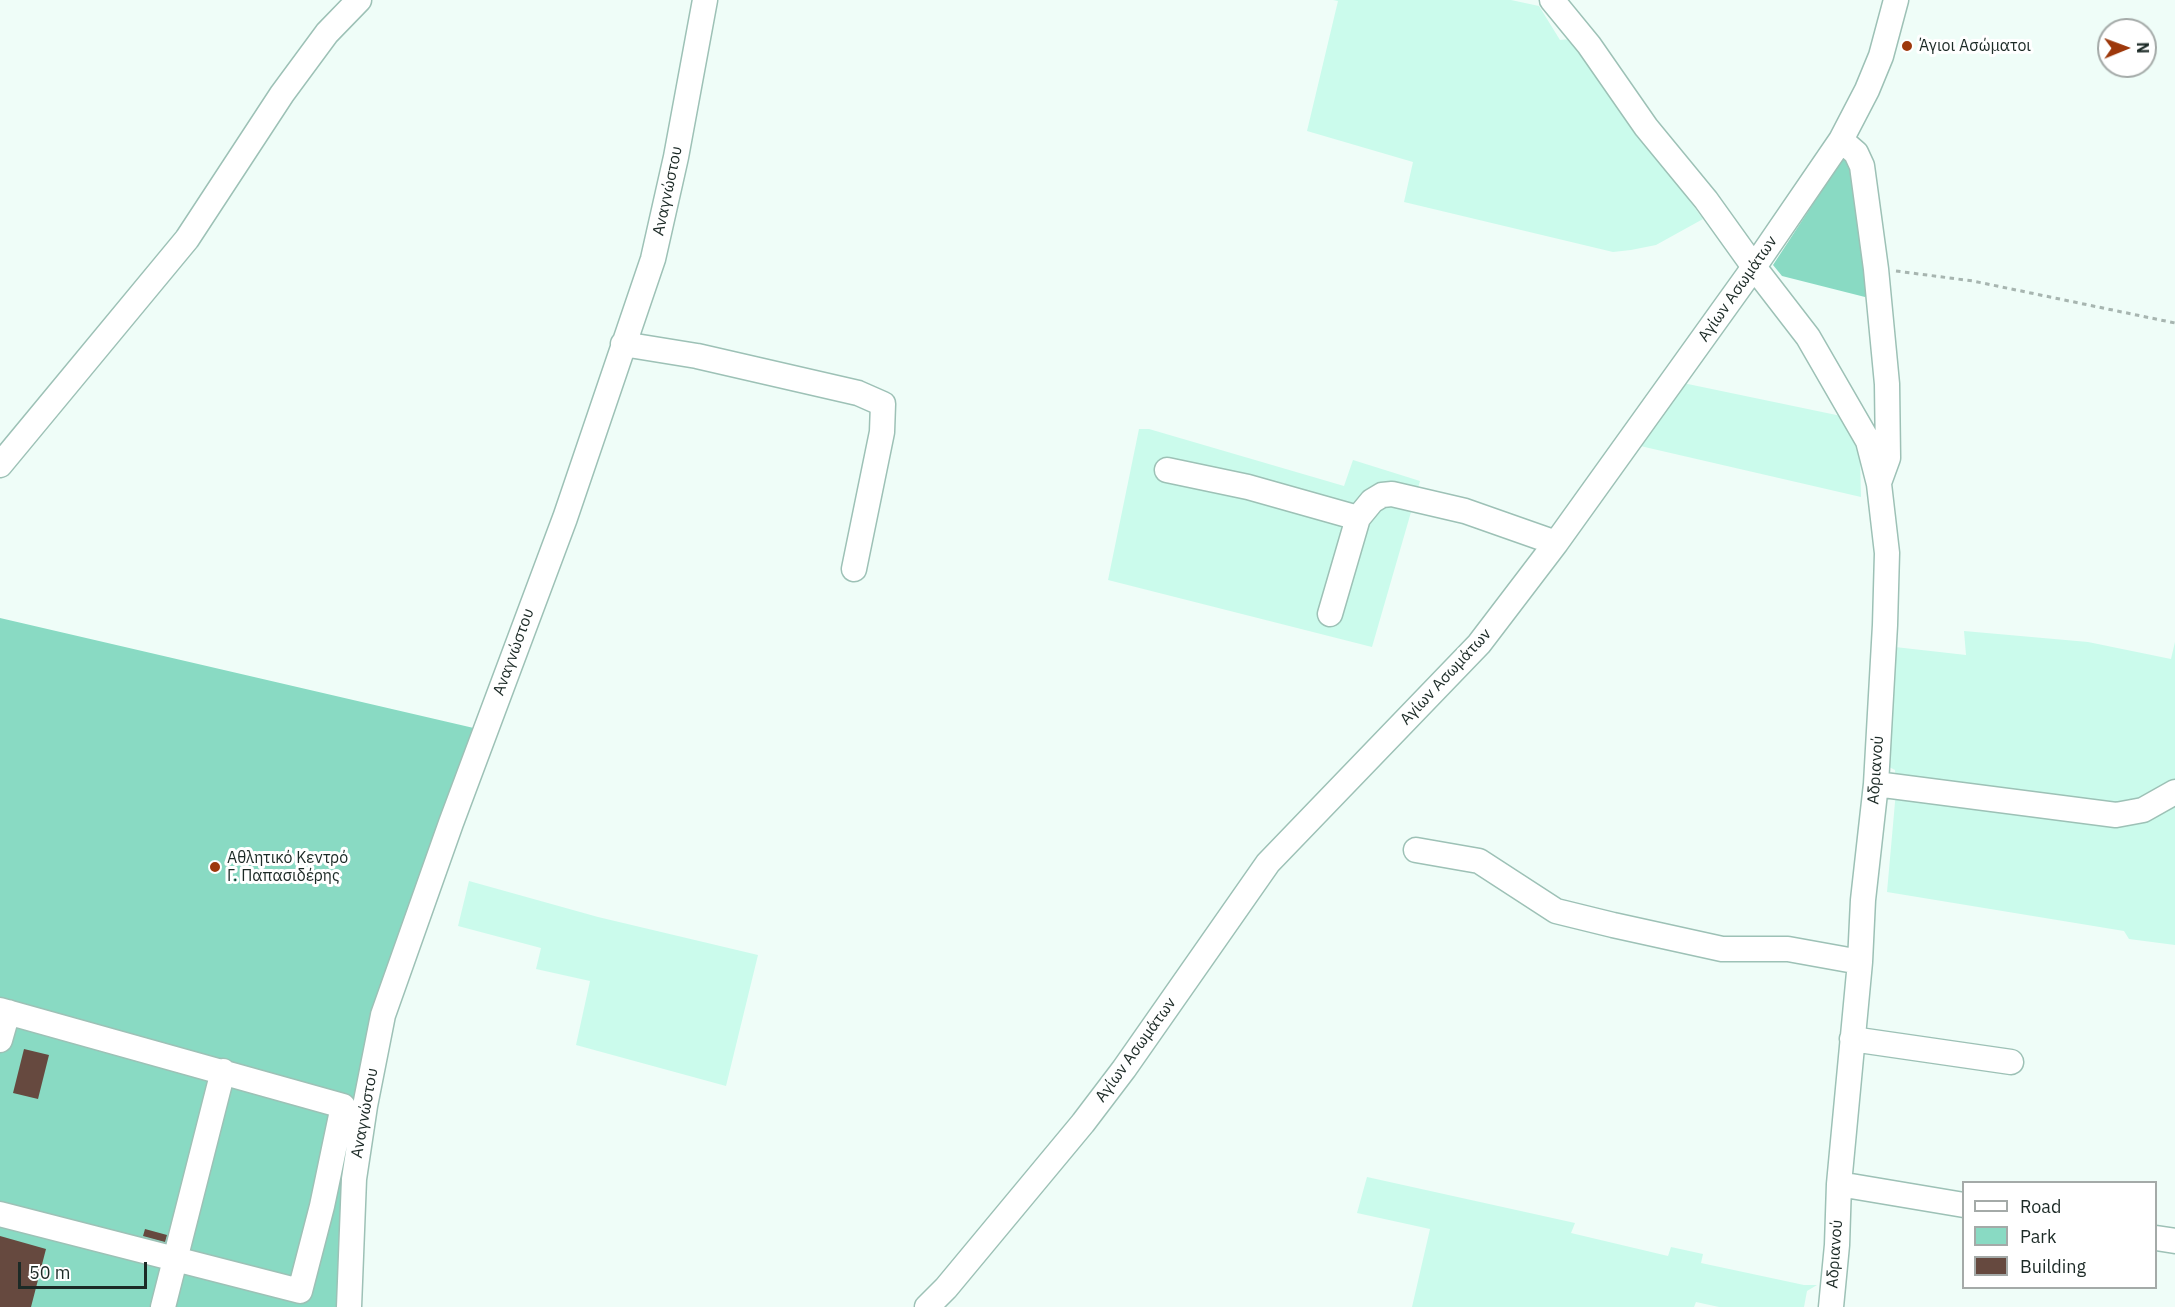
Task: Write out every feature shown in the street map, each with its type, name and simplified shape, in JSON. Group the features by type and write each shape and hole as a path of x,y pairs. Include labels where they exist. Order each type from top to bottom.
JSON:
{"street":[{"path":"0,465 188,239 289,86 327,33 359,0"},
{"name":"Αναγνώστου","path":"349,1307 349,1256 354,1179 354,1106 383,1014 451,823 565,518 653,259 676,157 705,0"},
{"name":"Αδριανού","path":"1552,0 1589,45 1646,127 1706,200 1808,337 1868,441 1879,484 1887,553 1886,625 1876,784 1863,900 1860,962 1839,1184 1837,1245 1831,1307"},
{"name":"Αγίων Ασωμάτων","path":"927,1307 946,1288 1083,1123 1124,1069 1269,863 1479,644 1556,543 1754,267 1840,140 1867,90 1881,56 1896,0"},
{"path":"1840,140 1856,153 1862,166 1876,269 1887,405 1888,458 1879,484"},
{"path":"623,344 697,356 858,393 882,404 882,432 854,568"},
{"path":"1167,470 1248,487 1358,518"},
{"path":"1330,614 1358,518 1372,501 1382,495 1392,494 1465,511 1556,543"},
{"path":"1876,784 2116,815 2143,810 2175,792"},
{"path":"1416,850 1479,861 1556,911 1722,949 1788,949 1860,962"},
{"path":"0,1040 4,1011 354,1106 322,1206 300,1291 0,1214"},
{"path":"1852,1039 2011,1062"},
{"path":"163,1307 223,1071"},
{"path":"1839,1184 1962,1206"},
{"path":"2157,1238 2175,1241"}],"path":[{"path":"1876,269 1973,281 2175,323"}],"shaded area":[{"path":"1333,0 1511,0 1539,6 1560,40 1570,39 1703,219 1656,245 1613,252 1404,202 1413,162 1307,131 1338,1"},
{"path":"1683,383 1846,417 1860,455 1861,497 1636,445"},
{"path":"1139,429 1149,429 1344,486 1353,460 1420,481 1372,647 1108,580"},
{"path":"1964,631 2088,642 2171,659 2175,642 2175,945 2129,939 2124,931 1887,892 1896,791 1895,770 1889,767 1895,647 1966,655"},
{"path":"469,881 598,917 758,955 726,1086 576,1045 590,981 536,969 541,948 458,926"},
{"path":"1367,1177 1575,1223 1571,1233 1668,1256 1671,1247 1703,1254 1701,1263 1804,1285 1817,1285 1807,1291 1804,1307 1719,1307 1696,1302 1694,1307 1412,1307 1430,1229 1357,1213"}],"green space":[{"path":"1845,155 1853,156 1872,281 1865,297 1782,276 1773,265"},
{"name":"Αθλητικό Κεντρό Γ. Παπασιδέρης","path":"0,618 478,729 381,1005 342,1307 0,1307"}],"building":[{"path":"24,1049 49,1055 38,1099 13,1093"},
{"path":"145,1229 167,1235 165,1242 143,1236"},
{"path":"0,1236 46,1249 31,1307 0,1307"}],"place":[{"name":"Άγιοι Ασώματοι","path":"1907,46"},
{"name":"Αθλητικό Κεντρό Γ. Παπασιδέρης","path":"215,867"}]}
